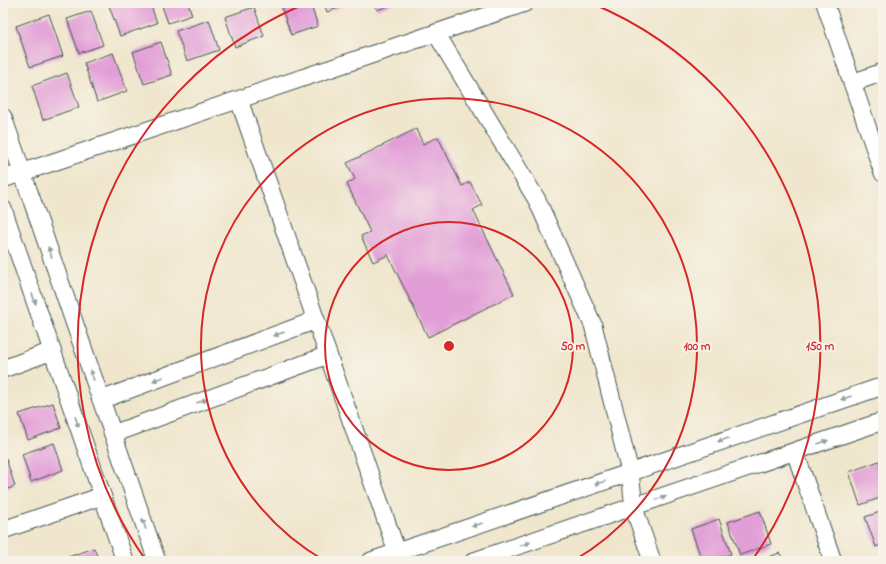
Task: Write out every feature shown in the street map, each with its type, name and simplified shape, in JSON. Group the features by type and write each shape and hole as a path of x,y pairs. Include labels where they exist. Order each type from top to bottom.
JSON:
{"street":[{"path":"3,179 525,3"},
{"path":"825,3 883,173"},
{"path":"436,33 537,200 593,325 630,472 634,508 652,561"},
{"path":"852,83 883,72"},
{"path":"239,100 397,552"},
{"path":"3,117 157,561"},
{"path":"3,209 125,561"},
{"path":"101,400 316,320"},
{"path":"3,369 52,351"},
{"path":"113,434 328,355"},
{"path":"371,561 883,386"},
{"path":"484,559 883,421"},
{"path":"795,452 833,561"},
{"path":"3,530 102,496"}],"building":[{"path":"108,3 150,3 157,23 120,36"},
{"path":"161,3 188,3 192,15 168,23"},
{"path":"280,3 310,3 318,26 291,35"},
{"path":"324,3 352,3 327,12"},
{"path":"374,3 397,3 377,10"},
{"path":"254,7 264,36 235,47 225,17"},
{"path":"91,11 103,45 79,53 67,19"},
{"path":"49,14 63,56 30,67 16,26"},
{"path":"209,20 219,50 187,61 176,31"},
{"path":"161,42 172,75 144,84 133,52"},
{"path":"113,53 127,91 97,102 84,63"},
{"path":"67,73 79,107 43,120 32,86"},
{"path":"416,129 423,144 438,137 462,186 470,182 482,205 473,210 514,294 428,337 388,255 373,262 361,236 370,232 347,184 355,179 347,163"},
{"path":"53,403 61,428 28,440 19,414"},
{"path":"54,443 63,470 31,482 22,454"},
{"path":"6,459 15,486 3,491 3,460"},
{"path":"879,461 883,472 883,497 860,505 849,472"},
{"path":"760,511 771,544 740,555 728,522"},
{"path":"883,511 883,544 876,547 865,517"},
{"path":"719,519 731,554 709,561 702,561 691,529"},
{"path":"94,548 99,561 57,561"},
{"path":"780,553 783,561 757,561"}]}
